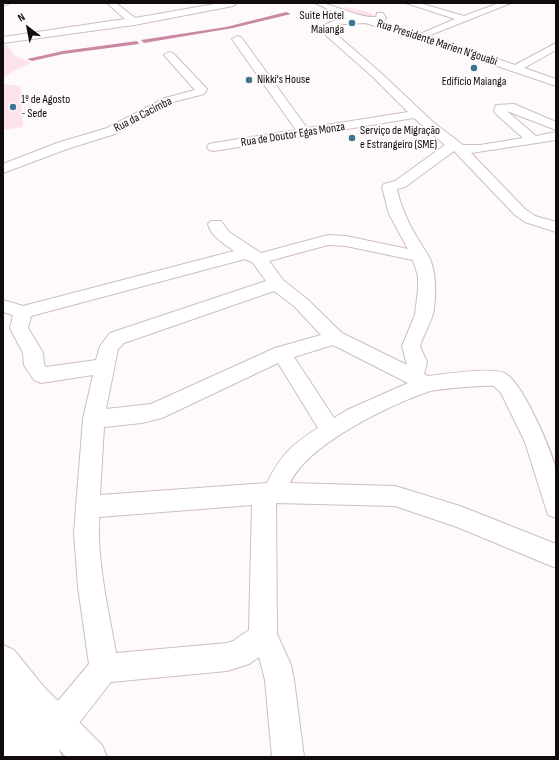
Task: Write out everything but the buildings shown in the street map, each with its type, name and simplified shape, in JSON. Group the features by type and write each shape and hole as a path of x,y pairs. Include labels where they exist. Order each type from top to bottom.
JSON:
{"main road":[{"path":"3,661 18,681 72,744"},
{"path":"3,698 45,757"},
{"path":"3,729 22,757"}],"street":[{"path":"111,3 134,22"},
{"path":"3,40 134,22 233,3"},
{"name":"Rua Presidente Marien N'gouabi","path":"319,3 336,7 367,20 556,79"},
{"path":"410,3 463,19"},
{"path":"425,34 507,3"},
{"name":"Rua Presidente Marien N'gouabi","path":"336,7 350,6 376,12 405,27 556,79"},
{"path":"376,12 381,18 380,20 341,21 325,28 326,31 364,63 418,114 456,147 520,212 541,223 555,225"},
{"path":"237,39 304,133"},
{"path":"520,66 556,46"},
{"name":"Rua da Cacimba","path":"3,168 62,146 111,132 170,100 200,92 198,84 176,65 169,55"},
{"path":"533,140 500,111 500,108 510,108 556,126"},
{"name":"Rua de Doutor Egas Monza","path":"214,147 418,114"},
{"path":"420,380 417,362 411,346 424,316 427,289 426,274 421,257 402,226 389,187 400,184 456,147 480,149 556,136"},
{"path":"216,224 217,229 223,235 253,256 277,284 301,303 335,338 420,380"},
{"path":"15,325 253,256 328,240 346,241 421,257"},
{"path":"72,744 104,668 91,587 86,533 94,420 109,346 117,338 277,284"},
{"path":"3,306 33,353 34,365 41,375 106,366"},
{"path":"94,420 142,415 155,412 282,353 335,338"},
{"path":"282,353 330,430"},
{"path":"288,757 282,693 278,673 270,647 263,637 269,494 286,468 311,444 330,430 420,380 499,379 504,383 536,442 556,506"},
{"path":"87,507 269,494 395,496 460,517 556,556"},
{"path":"104,668 227,657 239,654 263,637"}],"shaded area":[{"path":"346,7 369,12 377,17 370,19 339,9"},
{"path":"286,12 291,14 233,28 144,43 141,40 226,27"},
{"path":"137,41 139,44 63,54 32,61 27,59 63,51"},
{"name":"1º de Agosto - Sede","path":"6,44 14,55 31,63 10,73 3,79 3,45"},
{"name":"1º de Agosto - Sede","path":"3,84 21,86 23,127 3,130"}],"place":[{"name":"Suite Hotel Maianga","path":"352,23"},
{"name":"Edifício Maianga","path":"474,68"},
{"name":"Nikki's House","path":"249,80"},
{"name":"1º de Agosto - Sede","path":"13,107"},
{"name":"Serviço de Migração e Estrangeiro (SME)","path":"352,138"}]}
